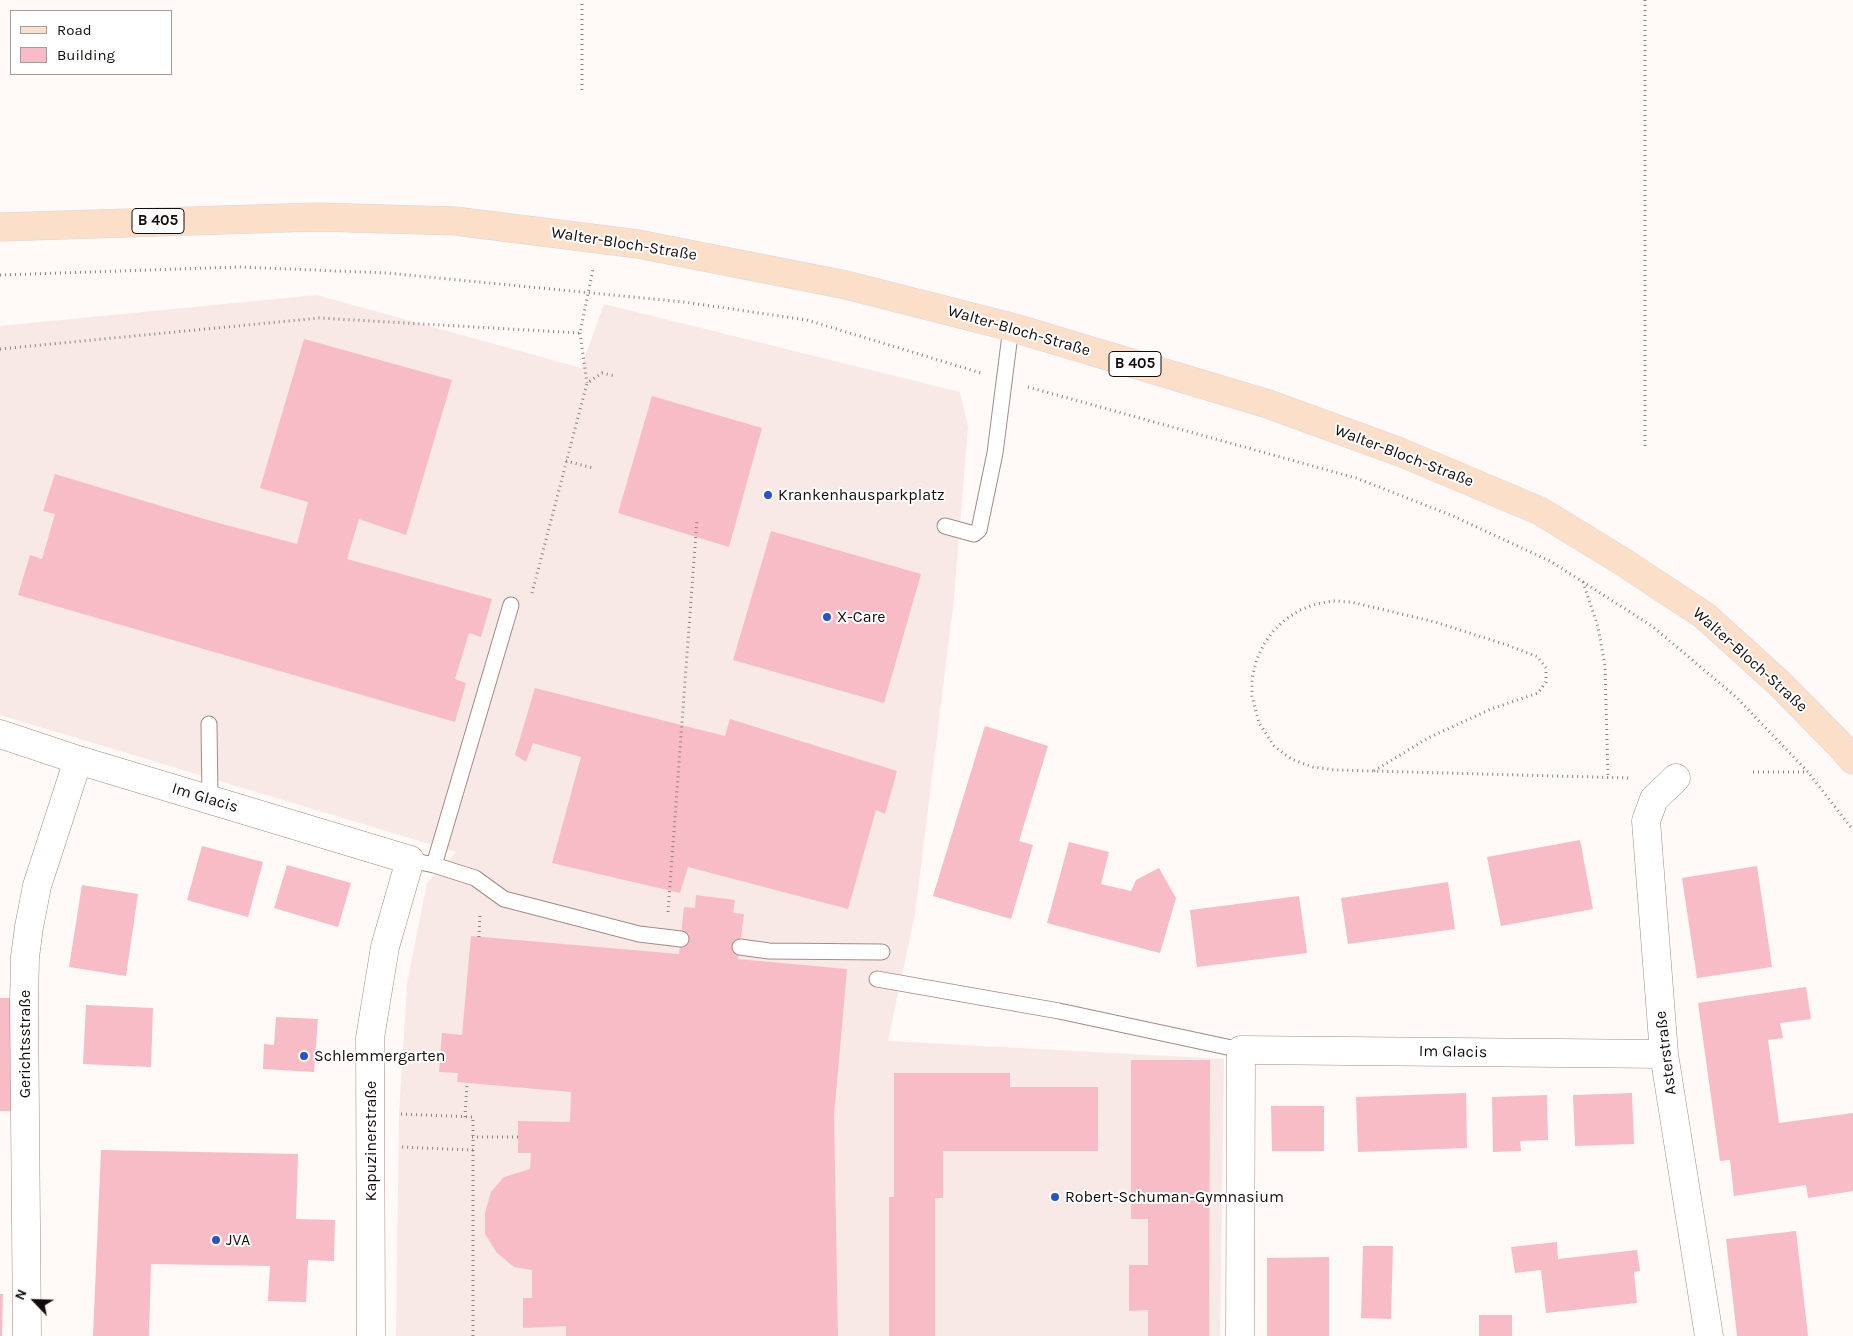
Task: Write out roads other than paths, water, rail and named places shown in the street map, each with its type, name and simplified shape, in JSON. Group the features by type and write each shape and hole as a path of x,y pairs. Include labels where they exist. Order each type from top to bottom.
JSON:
{"main road":[{"name":"Walter-Bloch-Straße","path":"0,227 317,217 455,220 638,244 846,285 1011,327 1268,404 1400,452 1540,511 1620,560 1705,616 1780,684 1853,760"}],"street":[{"name":"Im Glacis","path":"0,734 78,760 422,862"},
{"name":"Gerichtsstraße","path":"27,1336 25,957 28,927 37,886 78,760"},
{"name":"Asterstraße","path":"1676,778 1654,799 1646,821 1664,1054 1710,1336"},
{"name":"Kapuzinerstraße","path":"371,1336 370,1038 385,947 422,862"},
{"name":"Im Glacis","path":"1242,1050 1664,1054"},
{"path":"1240,1336 1242,1050"}],"lane":[{"path":"945,526 974,534 979,530 995,453 1011,327"},
{"path":"511,605 422,862 475,878 504,899 639,934 674,938"},
{"path":"209,724 210,799"},
{"path":"740,947 769,950 882,952"},
{"path":"877,979 1060,1011 1242,1050"}],"place":[{"name":"Krankenhausparkplatz","path":"768,495"},
{"name":"X-Care","path":"827,617"},
{"name":"Schlemmergarten","path":"304,1056"},
{"name":"Robert-Schuman-Gymnasium","path":"1055,1197"},
{"name":"JVA","path":"216,1240"}]}
